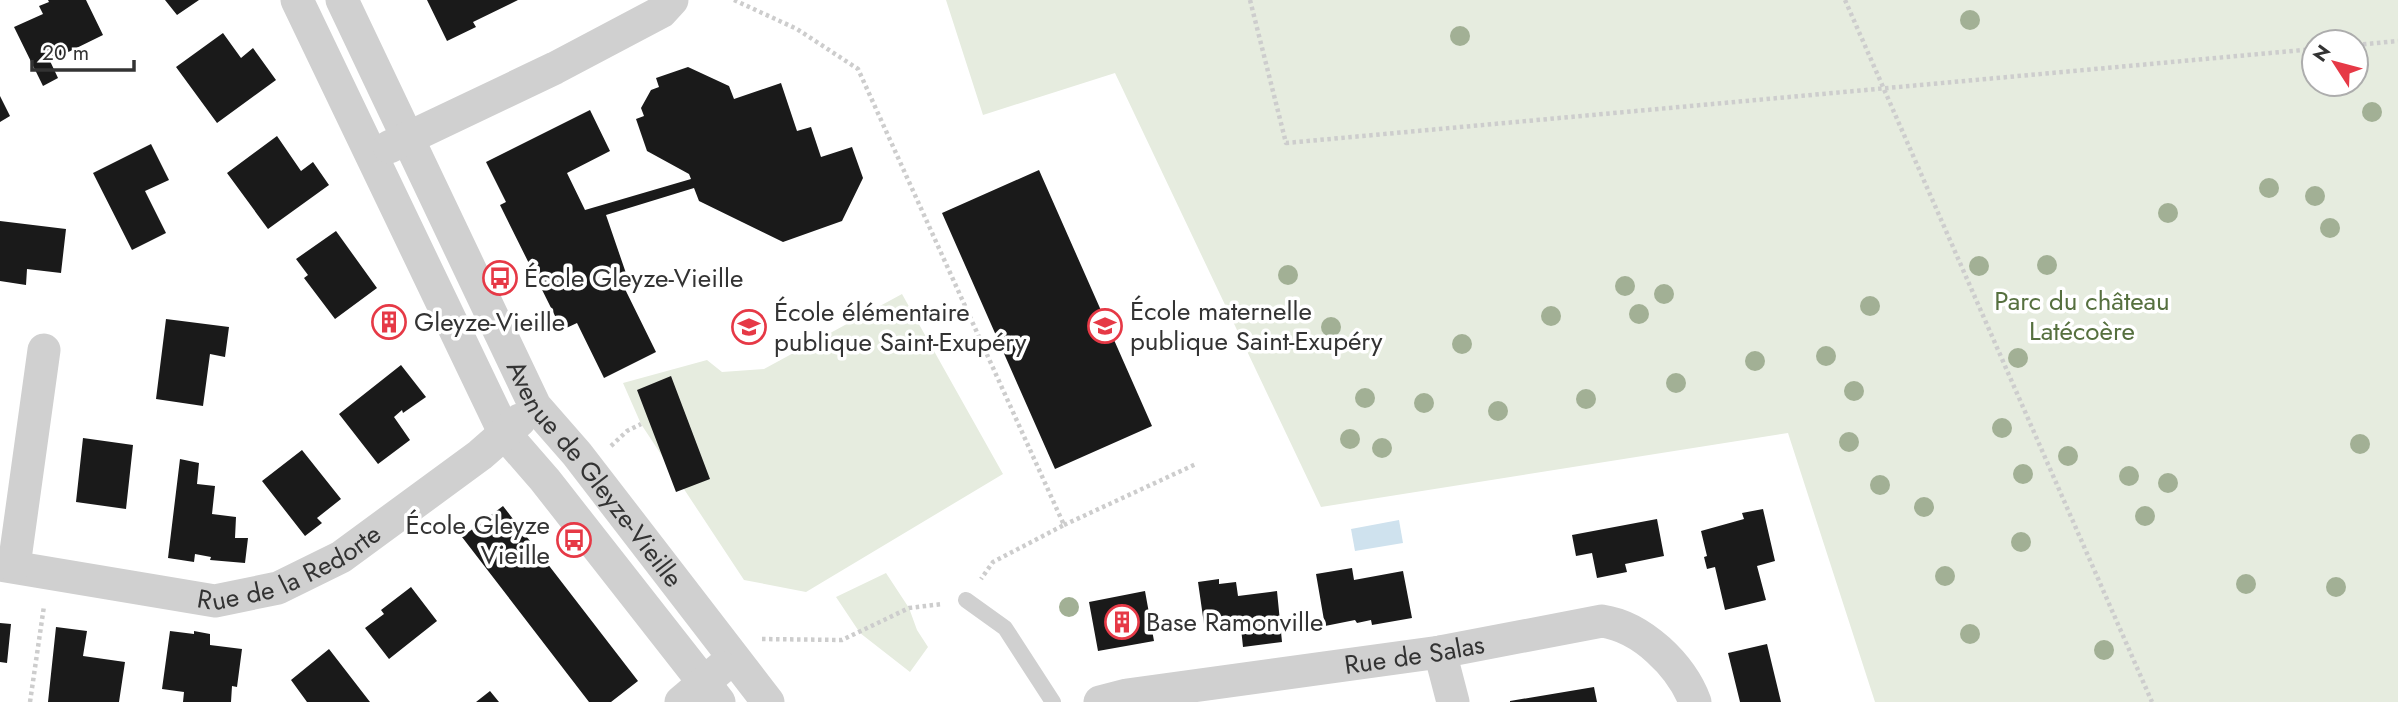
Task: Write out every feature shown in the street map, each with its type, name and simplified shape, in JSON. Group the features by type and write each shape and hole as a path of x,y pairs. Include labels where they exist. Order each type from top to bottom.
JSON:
{"street":[{"name":"Avenue de Gleyze-Vieille","path":"297,0 505,434 545,480 701,696"},
{"name":"Avenue de Gleyze-Vieille","path":"342,0 535,406 577,454 768,702"},
{"path":"372,155 567,62 661,12 672,0"},
{"path":"7,565 44,350"},
{"name":"Rue de la Redorte","path":"7,565 215,601 278,588 341,557 480,455 535,406"},
{"name":"Rue de Salas","path":"1100,702 1127,695 1440,652 1602,621 1614,623 1636,634 1662,654 1685,683 1695,702"},
{"path":"701,696 728,651"},
{"path":"1440,652 1453,702"}],"lane":[{"path":"966,600 1004,628 1053,702"}],"path":[{"path":"734,0 797,29 858,69 1064,525"},
{"path":"1250,0 1286,143 2300,50"},
{"path":"1845,0 2152,702"},
{"path":"2370,44 2398,41"},
{"path":"627,431 641,424"},
{"path":"728,651 754,639 842,640 909,608 966,600 993,562 1064,525 1196,464"},
{"path":"30,702 49,572"}],"green space":[{"name":"Parc du château Latécoère","path":"946,0 2398,0 2398,702 1875,702 1788,433 1321,507 1115,73 983,115"},
{"path":"902,294 1003,474 806,592 744,580 641,424 623,383 707,360 722,372 764,369"},
{"path":"886,573 909,608 917,630 928,647 910,672 860,633 836,597"}],"water":[{"path":"1399,520 1403,543 1355,551 1351,529"}],"building":[{"path":"48,0 86,0 103,35 50,61 58,78 43,86 14,27 43,14 39,6 49,2"},
{"path":"165,0 199,0 177,15"},
{"path":"427,0 518,0 473,22 476,27 447,41"},
{"path":"223,33 241,58 253,48 276,80 217,123 176,67"},
{"path":"688,67 729,86 734,99 781,83 797,131 811,127 821,157 852,147 863,178 842,221 783,242 699,201 694,188 606,215 629,282 623,285 656,352 604,378 577,323 562,330 500,205 506,202 486,162 590,110 610,151 567,173 585,210 691,179 689,174 647,151 636,119 644,116 641,108 651,90 659,87 656,78"},
{"path":"0,96 10,116 0,122"},
{"path":"277,136 301,171 313,162 329,185 268,229 227,173"},
{"path":"151,144 169,180 145,191 166,233 132,250 93,173"},
{"path":"1039,170 1152,426 1055,469 942,213"},
{"path":"0,221 66,229 61,273 27,269 26,285 0,281"},
{"path":"336,231 377,288 335,319 304,278 308,275 296,259"},
{"name":"Gleyze-Vieille","path":"391,307 404,324 387,336 375,320"},
{"path":"166,319 229,327 225,357 210,354 203,406 156,399"},
{"path":"401,365 426,397 394,417 410,440 378,464 339,414"},
{"path":"671,376 710,479 676,492 637,390"},
{"path":"83,438 133,445 126,509 76,502"},
{"path":"302,450 341,499 317,518 322,523 305,536 262,481"},
{"path":"180,459 199,463 197,484 215,486 212,514 236,517 235,538 248,538 245,563 210,560 211,557 195,554 194,562 168,558"},
{"path":"503,506 638,681 611,702 589,702 462,537"},
{"path":"1763,509 1775,561 1757,566 1766,600 1725,610 1715,567 1707,569 1701,531 1744,519 1742,513"},
{"path":"1657,519 1664,556 1625,564 1627,572 1597,578 1592,553 1576,556 1572,535"},
{"path":"1352,568 1354,580 1403,571 1412,618 1372,625 1371,620 1357,623 1355,620 1325,626 1316,574"},
{"path":"1219,579 1219,584 1236,582 1238,596 1277,591 1282,642 1243,647 1241,628 1205,631 1198,582"},
{"path":"411,587 437,621 389,659 365,628 384,614 381,610"},
{"name":"Base Ramonville","path":"1145,591 1154,641 1098,651 1089,602"},
{"path":"0,623 11,624 7,663 0,662"},
{"path":"56,627 87,631 83,656 125,662 119,702 48,702"},
{"path":"170,631 210,634 210,645 242,649 237,687 232,686 231,702 183,702 184,692 162,689"},
{"path":"1767,644 1781,702 1740,702 1728,653"},
{"path":"329,649 370,702 307,702 291,680"},
{"path":"1594,687 1597,702 1510,702 1510,701"},
{"path":"490,691 499,702 476,702"}],"place":[{"name":"École Gleyze-Vieille","path":"500,278"},
{"name":"Gleyze-Vieille","path":"389,322"},
{"name":"École maternelle publique Saint-Exupéry","path":"1105,326"},
{"name":"École élémentaire publique Saint-Exupéry","path":"749,327"},
{"name":"École Gleyze Vieille","path":"574,540"},
{"name":"Base Ramonville","path":"1122,622"}]}
